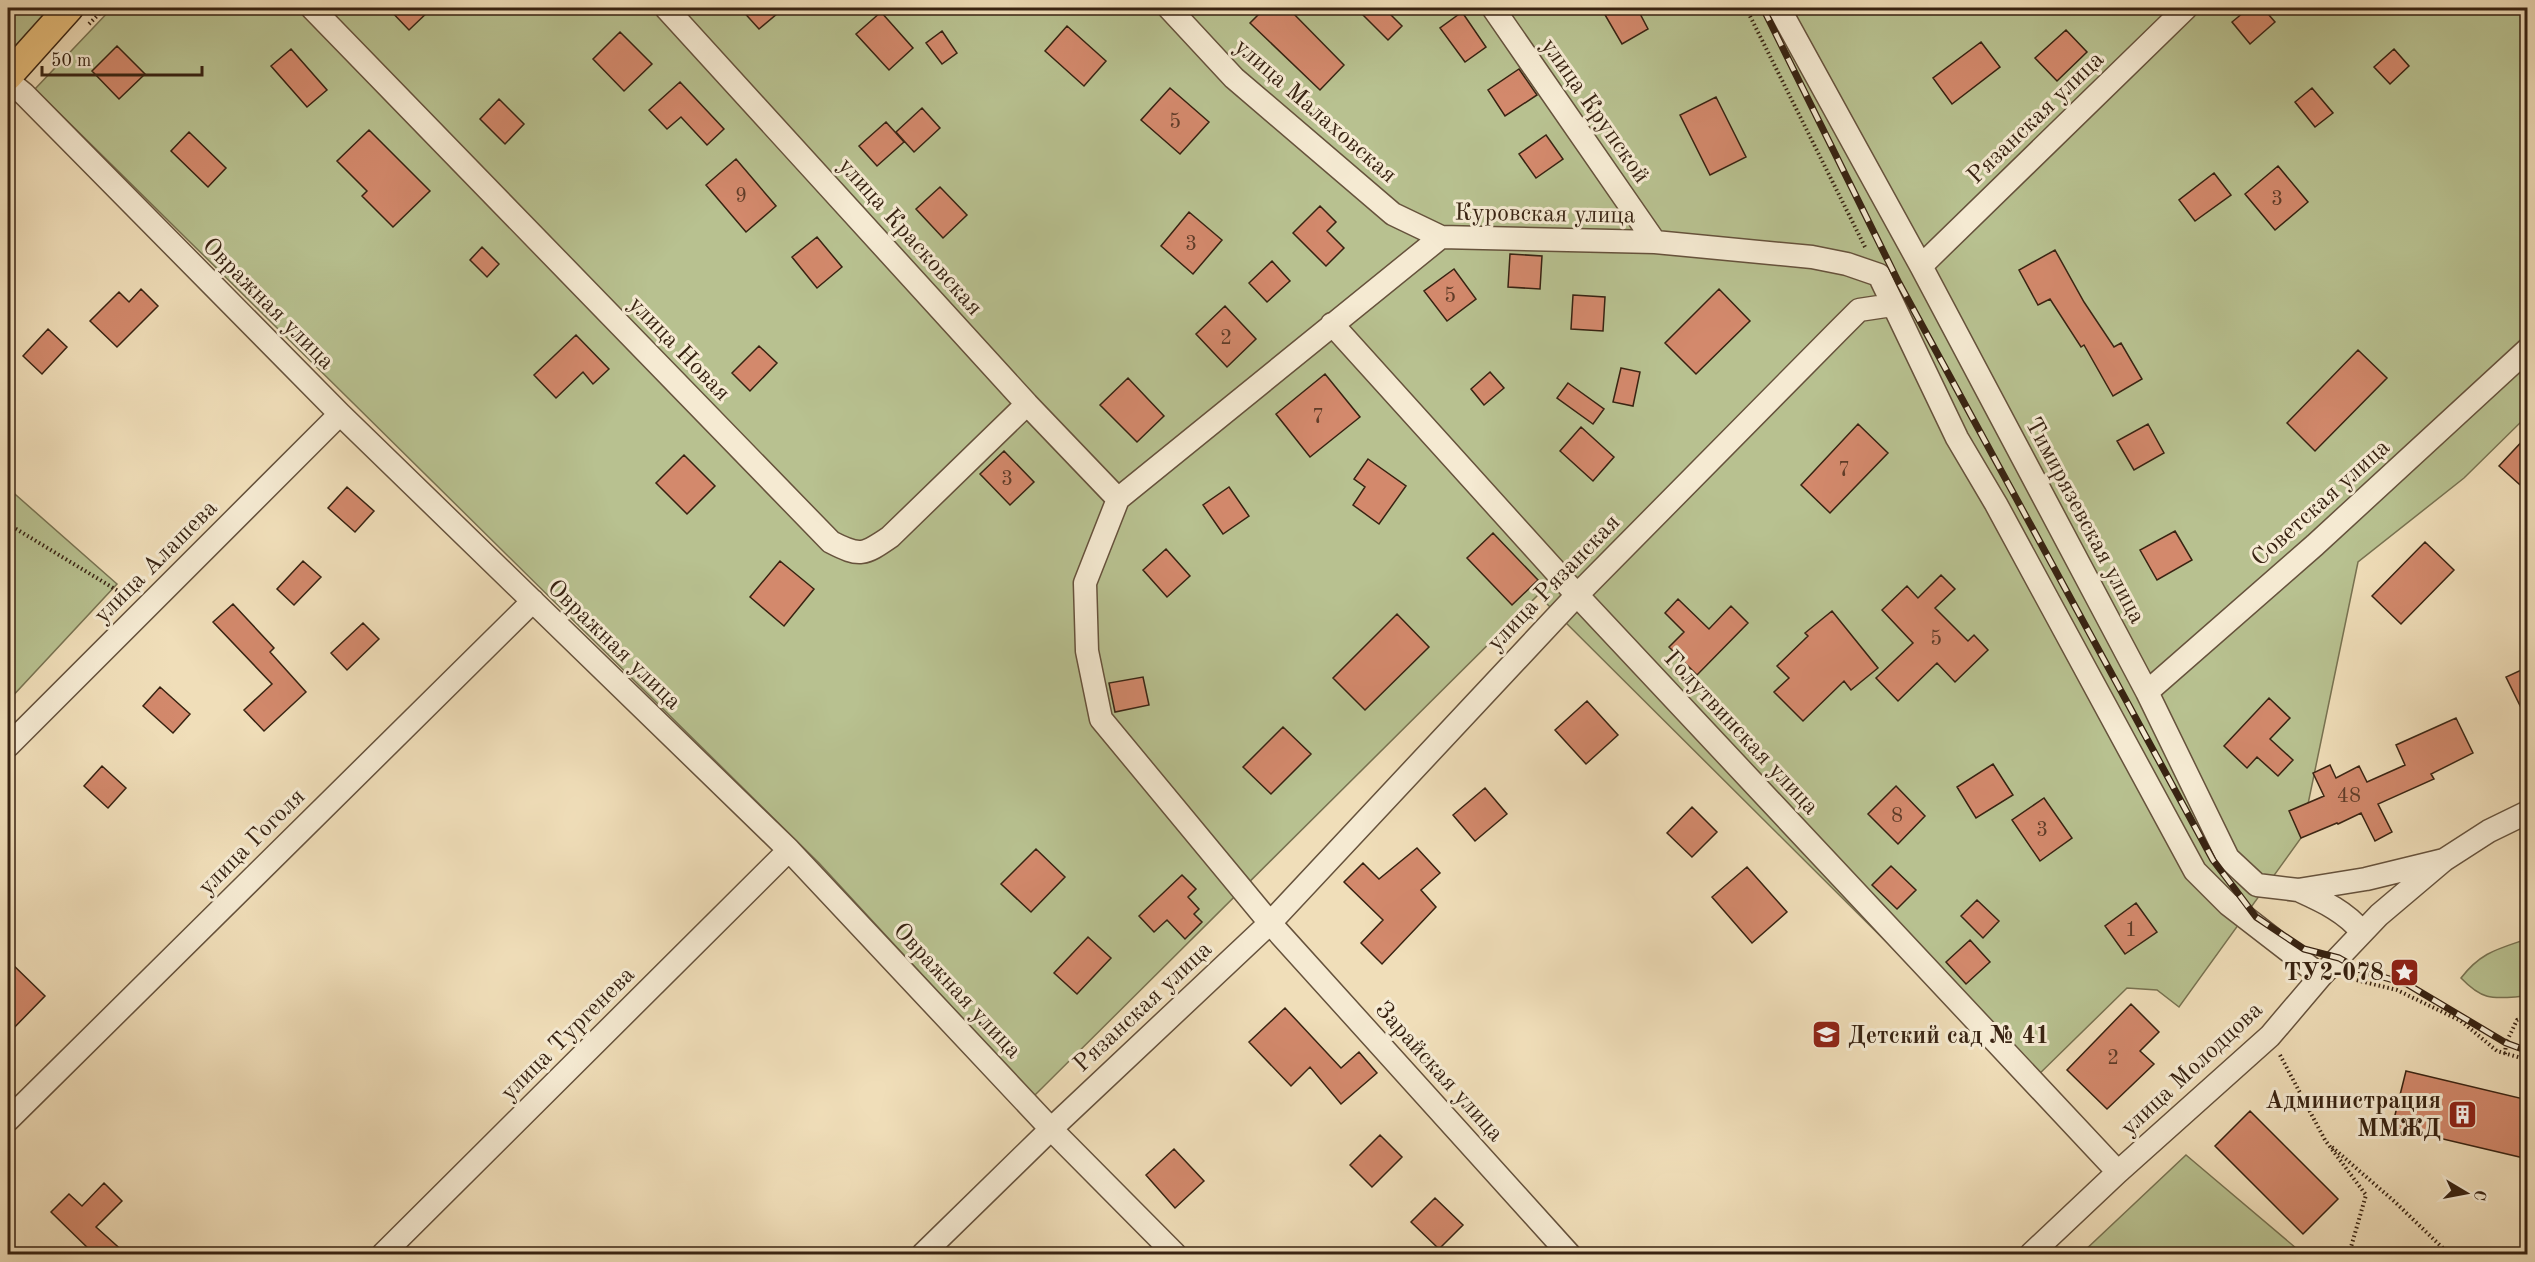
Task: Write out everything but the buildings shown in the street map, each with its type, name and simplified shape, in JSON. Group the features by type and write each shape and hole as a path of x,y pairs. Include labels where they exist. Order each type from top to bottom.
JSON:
{"main road":[{"path":"8,76 69,8"}],"street":[{"name":"улица Новая","path":"312,8 831,542 849,551 868,552 890,537 1027,404"},
{"name":"улица Красковская","path":"666,8 1027,404 1118,499"},
{"name":"улица Малаховская","path":"1168,8 1234,78 1393,214 1441,237"},
{"name":"улица Крупской","path":"1493,8 1655,242"},
{"name":"Тимирязевская улица","path":"1779,8 1921,266 2147,692 2228,858 2257,885 2298,890 2366,879 2444,860"},
{"name":"Рязанская улица","path":"1921,266 2186,8"},
{"name":"Овражная улица","path":"8,81 35,105 340,414 789,850 1051,1129 1176,1254"},
{"name":"Куровская улица","path":"1118,499 1441,237 1655,242 1812,257 1846,264 1879,275"},
{"path":"1879,275 1957,438 1996,504 2195,871 2228,904 2325,972"},
{"name":"улица Рязанская","path":"1270,923 1577,595 1859,310 1892,305"},
{"name":"Голутвинская улица","path":"1332,324 1577,595 2118,1172"},
{"name":"Советская улица","path":"2147,692 2314,545 2528,349"},
{"name":"улица Алашева","path":"8,746 340,414"},
{"name":"Зарайская улица","path":"1118,499 1085,583 1087,651 1101,719 1270,923 1569,1254"},
{"name":"улица Гоголя","path":"8,1120 533,601"},
{"name":"улица Молодцова","path":"2031,1254 2270,1035 2362,932 2444,860 2489,831 2528,812"},
{"name":"улица Тургенева","path":"383,1254 789,850"},
{"path":"2298,890 2336,908 2352,919 2362,932"},
{"name":"Рязанская улица","path":"923,1254 1051,1129 1270,923"}],"path":[{"path":"1746,8 1879,275"},
{"path":"8,524 146,608"},
{"path":"2325,972 2397,990 2461,1021 2497,1051 2528,1060"},
{"path":"2505,1054 2506,1043 2517,1020 2528,1017"},
{"path":"2270,1035 2325,1140 2366,1195 2349,1254"},
{"path":"2325,1140 2450,1254"}],"green space":[{"path":"51,8 8,57 8,9"},
{"path":"112,8 2527,8 2527,416 2464,478 2358,562 2301,838 2179,1007 2157,990 2127,988 2029,1084 1538,595 1034,1096 819,863 35,89"},
{"path":"8,488 117,584 8,701"},
{"path":"2527,939 2527,996 2491,997 2477,992 2461,978 2483,957"},
{"path":"2186,1155 2303,1254 2081,1254"}],"railway":[{"path":"1763,8 1899,283 2213,860 2256,917 2304,949 2339,958 2362,971 2407,984 2506,1043 2528,1051"}],"place":[{"name":"ТУ2-078","path":"2405,972"},
{"name":"Детский сад № 41","path":"1827,1035"},
{"name":"Администрация ММЖД","path":"2462,1114"}]}
